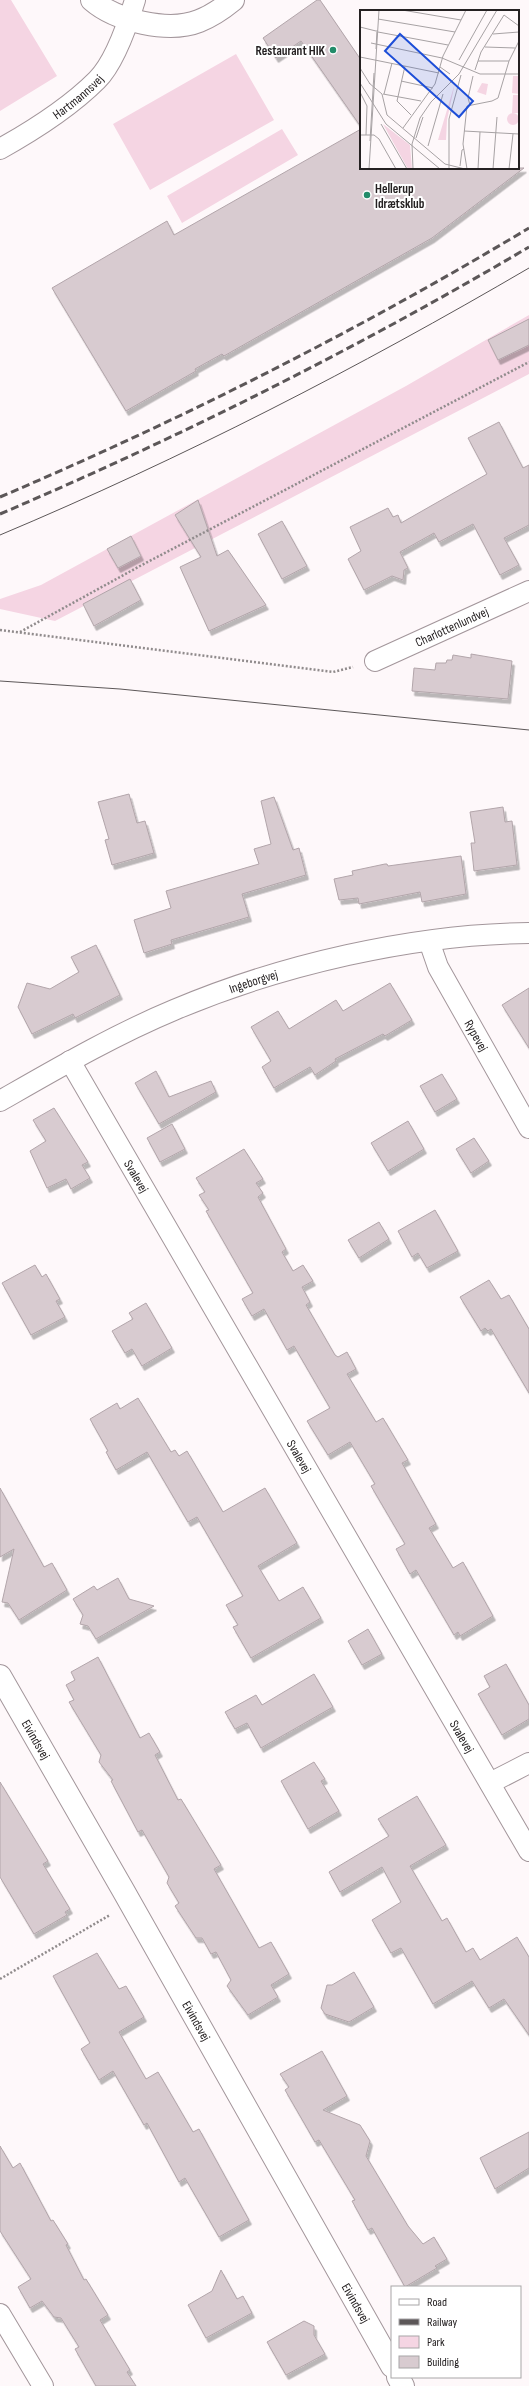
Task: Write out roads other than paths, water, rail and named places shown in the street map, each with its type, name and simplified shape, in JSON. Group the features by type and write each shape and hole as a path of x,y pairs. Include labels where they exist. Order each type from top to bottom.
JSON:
{"street":[{"path":"92,0 132,10 167,26 198,22 218,12 233,0"},
{"name":"Hartmannsvej","path":"0,149 41,126 98,79 118,45 132,10"},
{"name":"Charlottenlundvej","path":"375,661 529,591"},
{"name":"Ingeborgvej","path":"0,1101 70,1061 173,1010 244,984 333,957 429,941 497,933 529,932"},
{"name":"Rypevej","path":"429,941 438,967 529,1128"},
{"name":"Svalevej","path":"70,1061 529,1851"},
{"name":"Eivindsvej","path":"0,1676 131,1903 391,2364"},
{"path":"490,1783 529,1763"},
{"path":"0,2314 43,2386"}],"tram line":[{"path":"0,535 136,475 269,410 400,341 529,268"},
{"path":"0,681 120,689 529,730"}],"railway":[{"path":"0,497 203,405 269,372 400,302 529,228"},
{"path":"0,514 135,454 269,389 400,320 529,247"}],"place":[{"name":"Restaurant HIK","path":"333,50"},
{"name":"Hellerup Idrætsklub","path":"367,195"}]}
